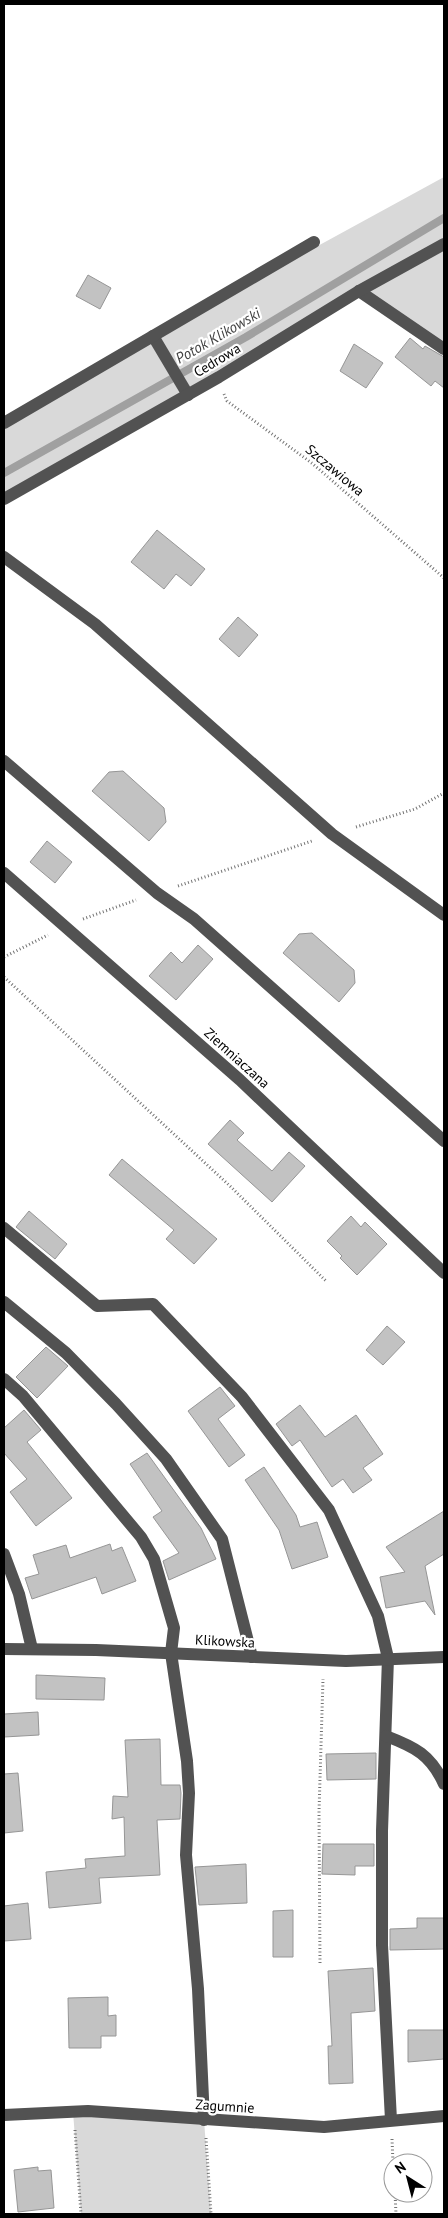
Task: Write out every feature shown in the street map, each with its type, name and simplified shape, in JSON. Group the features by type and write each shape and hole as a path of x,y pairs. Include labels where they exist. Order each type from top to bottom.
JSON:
{"street":[{"path":"4,423 314,242"},
{"name":"Cedrowa","path":"4,499 188,395 359,291 444,244"},
{"path":"359,291 444,349"},
{"path":"153,336 188,395"},
{"path":"4,557 95,624 332,834 444,915"},
{"path":"4,761 157,893 194,919 444,1142"},
{"name":"Ziemniaczana","path":"4,873 240,1080 444,1273"},
{"path":"4,1228 97,1306 153,1304 242,1397 329,1510 378,1616 388,1658 382,1831 382,1945 391,2120"},
{"path":"4,1302 66,1353 116,1404 166,1459 222,1539 252,1657"},
{"path":"4,1379 23,1396 141,1538 154,1559 174,1628 171,1653 187,1761 189,1793 186,1855 198,1989 204,2120"},
{"path":"4,1554 19,1594 32,1649"},
{"name":"Klikowska","path":"4,1649 171,1653 324,1660 444,1657"},
{"path":"386,1736 408,1744 423,1754 437,1768 444,1784"},
{"name":"Zagumnie","path":"4,2115 74,2112 324,2127 444,2116"}],"path":[{"name":"Szczawiowa","path":"219,376 226,402 313,464 444,578"},
{"path":"4,957 65,926 332,834 415,809 444,793"},
{"path":"4,977 230,1186 327,1282"},
{"path":"320,1963 319,1812 324,1660"},
{"path":"74,2112 81,2214"},
{"path":"204,2120 211,2214"}],"shaded area":[{"path":"444,177 444,349 359,291 4,499 4,428 153,336"},
{"path":"73,2112 204,2120 211,2214 81,2214"}],"building":[{"path":"88,275 111,288 100,309 76,296"},
{"path":"410,338 423,349 425,346 444,357 444,388 435,381 431,386 395,357"},
{"path":"354,344 383,363 366,388 340,371"},
{"path":"157,530 205,569 191,586 176,574 164,589 131,562"},
{"path":"238,617 258,635 239,657 219,639"},
{"path":"123,771 164,808 166,822 149,841 92,791 109,772"},
{"path":"47,841 72,862 55,883 30,862"},
{"path":"312,933 354,970 355,983 339,1002 283,953 299,934"},
{"path":"198,945 213,959 176,1000 149,976 171,952 182,963"},
{"path":"230,1120 244,1133 237,1140 272,1171 289,1152 305,1166 272,1202 208,1144"},
{"path":"122,1159 217,1239 194,1264 166,1239 174,1230 109,1175"},
{"path":"29,1211 67,1244 55,1259 16,1227"},
{"path":"351,1216 361,1227 365,1222 387,1244 357,1275 327,1241"},
{"path":"387,1326 405,1342 383,1365 366,1350"},
{"path":"46,1347 68,1366 37,1398 16,1377"},
{"path":"220,1387 235,1406 218,1419 245,1455 229,1467 188,1411"},
{"path":"300,1405 325,1437 356,1415 383,1454 363,1468 372,1480 353,1493 343,1479 332,1487 300,1440 292,1446 276,1424"},
{"path":"24,1410 41,1430 27,1442 72,1498 36,1526 10,1492 27,1479 4,1453 4,1428"},
{"path":"147,1453 201,1528 216,1559 169,1580 163,1561 179,1553 153,1517 162,1511 130,1464"},
{"path":"264,1467 296,1515 300,1527 317,1522 328,1557 292,1569 279,1530 245,1480"},
{"path":"444,1511 444,1554 425,1566 435,1615 425,1601 386,1608 380,1577 405,1572 386,1547"},
{"path":"110,1544 112,1551 122,1547 136,1581 102,1594 96,1577 32,1599 25,1578 39,1574 33,1555 66,1545 70,1558"},
{"path":"36,1675 105,1678 104,1700 36,1699"},
{"path":"38,1712 39,1735 4,1737 4,1714"},
{"path":"160,1739 161,1785 180,1785 181,1793 180,1819 157,1820 160,1875 99,1878 101,1903 49,1908 46,1872 86,1868 85,1859 125,1856 124,1817 112,1819 113,1796 128,1797 125,1740"},
{"path":"376,1753 376,1779 327,1780 326,1754"},
{"path":"18,1773 23,1831 4,1833 4,1774"},
{"path":"323,1844 374,1844 374,1866 355,1866 355,1875 322,1874"},
{"path":"246,1864 247,1903 199,1905 195,1867"},
{"path":"28,1903 31,1939 4,1941 4,1906"},
{"path":"293,1910 293,1957 273,1957 273,1911"},
{"path":"417,1918 444,1918 444,1949 390,1950 390,1929 417,1928"},
{"path":"373,1968 375,2011 351,2013 353,2083 329,2084 328,2046 332,2046 328,1971"},
{"path":"108,1997 108,2016 116,2015 116,2036 101,2036 101,2048 69,2048 68,1998"},
{"path":"408,2030 444,2030 444,2059 408,2062"},
{"path":"38,2167 38,2171 51,2170 54,2208 18,2212 14,2170"}],"waterway":[{"name":"Potok Klikowski","path":"4,473 246,337 444,218"}]}
